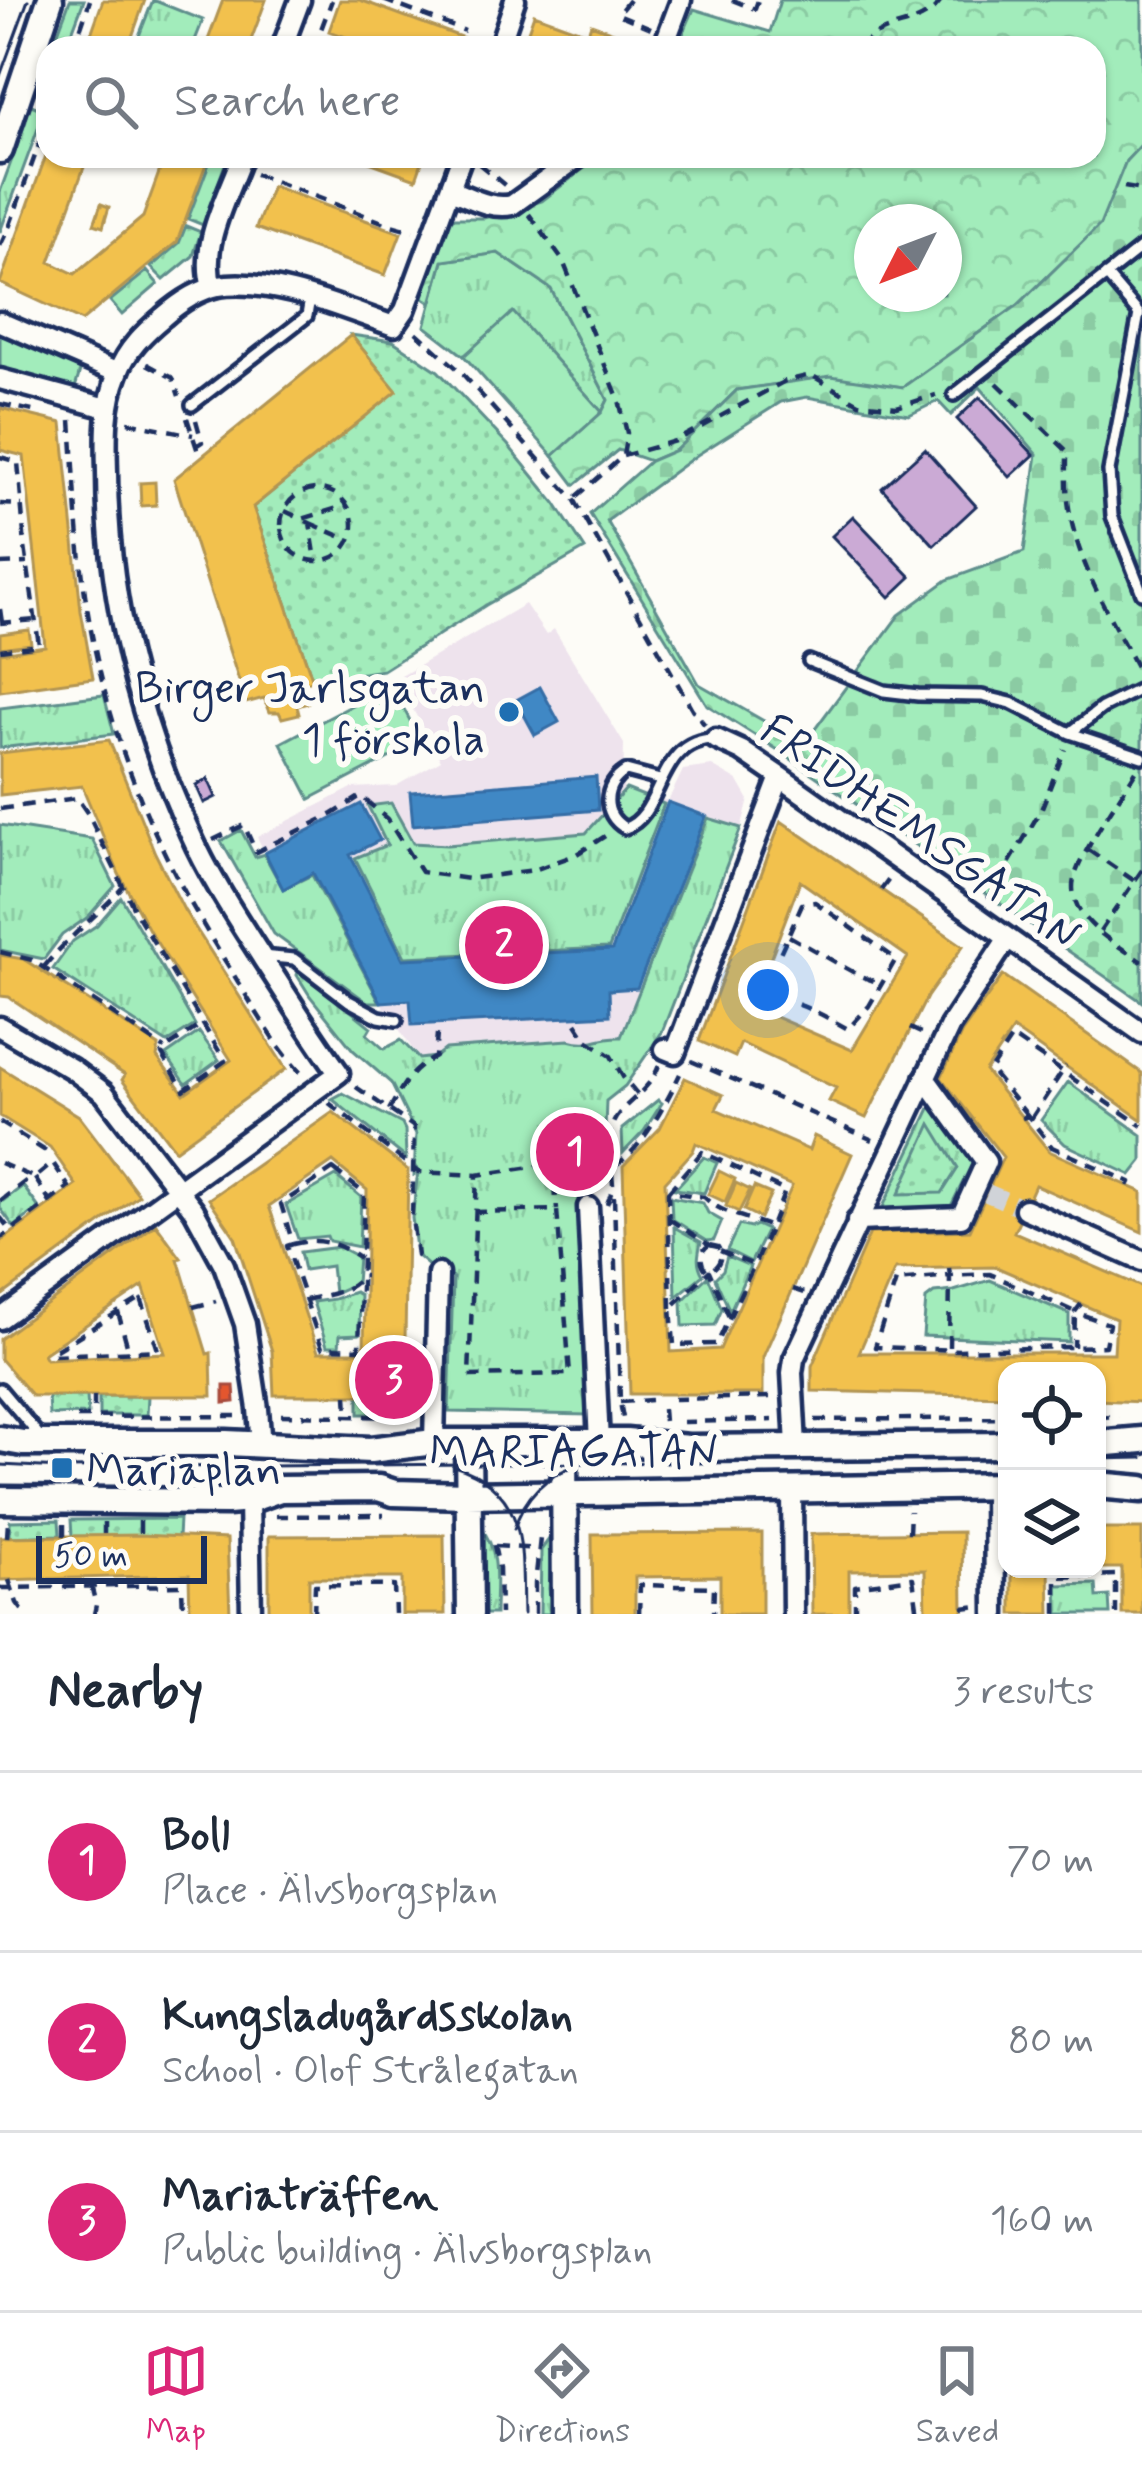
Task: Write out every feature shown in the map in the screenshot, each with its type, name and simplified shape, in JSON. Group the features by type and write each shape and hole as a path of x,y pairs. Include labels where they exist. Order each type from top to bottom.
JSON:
{"street":[{"path":"38,36 50,0"},
{"path":"286,36 300,0"},
{"path":"503,36 515,0"},
{"path":"668,36 681,0"},
{"path":"0,150 36,42"},
{"path":"212,287 207,271 210,244 238,168"},
{"path":"0,1319 339,1073 220,892 190,834 142,707 107,524 107,414 118,373 132,348 162,318 212,287 253,286 310,298 394,326 405,310 463,168"},
{"path":"450,190 503,208 564,168"},
{"path":"0,322 118,373"},
{"path":"0,380 107,414"},
{"name":"FRIDHEMSGATAN","path":"716,739 780,777 1142,1033"},
{"path":"665,1048 675,1052 780,777"},
{"path":"796,1445 794,1360 950,1027 1008,938"},
{"path":"0,1027 104,1093 194,1210 224,1265 245,1324 261,1446"},
{"path":"857,1221 961,1217 981,1190 986,1162 925,1078"},
{"path":"588,1207 599,1432"},
{"path":"1025,1209 1142,1261"},
{"path":"434,1430 438,1274"},
{"name":"MARIAGATAN","path":"0,1439 370,1450 434,1430 468,1442 564,1443 599,1432 688,1448 998,1445"},
{"path":"1106,1443 1142,1440"},
{"path":"468,1442 470,1614"},
{"path":"564,1443 565,1614"},
{"path":"1106,1486 1142,1489"},
{"name":"MARIAGATAN","path":"4,1508 249,1508 280,1489 379,1488 394,1493 467,1495 998,1487"},
{"path":"792,1490 793,1614"},
{"path":"249,1508 251,1614"},
{"path":"995,1614 998,1550"}],"lane":[{"path":"954,395 1142,247"},
{"path":"1106,275 1141,315 1109,471 1112,517 1142,592"},
{"path":"192,405 307,316 310,298"},
{"path":"809,661 884,691 982,696 1011,703 1070,733 1142,759"},
{"path":"1070,733 1102,708 1142,688"},
{"name":"FRIDHEMSGATAN","path":"622,826 636,825 671,763 688,746 716,739"},
{"path":"622,826 611,815 608,797 614,778 626,771 660,780"},
{"path":"261,956 295,959 349,1001 379,1017 397,1020"},
{"path":"0,1389 45,1443"}],"path":[{"path":"78,36 90,0"},
{"path":"318,36 332,0"},
{"path":"383,0 465,31"},
{"path":"629,0 619,14 654,29"},
{"path":"732,0 755,9 758,0"},
{"path":"870,36 931,14 942,0"},
{"path":"0,246 36,152"},
{"path":"481,168 520,201 563,261 619,400 627,433 623,456"},
{"path":"268,180 388,224 434,233"},
{"path":"1124,187 1142,190"},
{"path":"394,326 419,333 460,371 574,499 692,709 716,739"},
{"path":"984,370 1067,451 1072,526 1105,608 1142,677"},
{"path":"574,499 623,456 676,441 785,381 811,375 859,403 897,407 939,394 954,395"},
{"path":"107,414 196,434 202,442 196,446"},
{"path":"0,458 19,462 39,645 0,650"},
{"path":"312,489 331,492 347,505 352,523 349,541 340,552 316,560 302,557 287,545 281,526 294,497 312,489"},
{"path":"0,504 22,505"},
{"path":"302,519 347,505"},
{"path":"284,511 349,541"},
{"path":"310,523 316,560"},
{"path":"0,564 27,563"},
{"path":"0,609 1,623 35,620"},
{"path":"977,917 1041,810 1070,733"},
{"path":"1142,759 1074,879 1073,896 1080,912 1100,932 1142,962"},
{"path":"214,840 244,824 256,852 361,796 387,819 421,872 470,879 534,870 575,855 622,826"},
{"path":"0,809 77,798 91,813 122,888 225,1060 184,1090 162,1054 202,1024"},
{"path":"1089,850 1142,886"},
{"path":"1100,932 1142,870"},
{"path":"44,967 65,940 94,920 122,888"},
{"path":"757,995 806,1005 848,1029 872,1008 896,959 855,924 815,902 802,904 793,898"},
{"path":"775,997 772,971 802,904"},
{"path":"789,937 882,984"},
{"path":"0,952 32,960 165,1048"},
{"path":"576,1023 587,1040 611,1056 639,1096"},
{"path":"910,1028 925,1035"},
{"path":"389,1110 406,1078 435,1057 437,1034"},
{"path":"1142,1126 1012,1037 990,1070 1052,1147 1142,1188"},
{"path":"418,1172 477,1175 553,1164 573,1169 612,1167 655,1122 687,1059 876,1142"},
{"path":"1027,1118 1064,1069"},
{"path":"599,1432 624,1422 613,1121 649,1086"},
{"path":"357,1088 410,1123 416,1134 412,1218 417,1256 438,1274"},
{"path":"0,1122 44,1150 47,1145"},
{"path":"702,1152 785,1191 717,1344 672,1346 668,1192 702,1152"},
{"path":"0,1162 33,1177 50,1202"},
{"path":"0,1201 52,1163 69,1187 0,1239"},
{"path":"477,1175 469,1376 570,1374 553,1164"},
{"path":"293,1244 281,1204 318,1175 333,1169 364,1193 363,1276 357,1337 359,1349 322,1348 286,1246 328,1241 362,1260"},
{"path":"573,1169 588,1207"},
{"path":"610,1197 613,1188"},
{"path":"668,1192 704,1197 733,1215 771,1227"},
{"path":"474,1212 557,1210"},
{"path":"0,1217 11,1231"},
{"path":"669,1220 753,1270"},
{"path":"710,1245 701,1256 703,1266 729,1317"},
{"path":"671,1308 718,1265 720,1252"},
{"path":"949,1272 949,1349"},
{"path":"949,1272 990,1274 1075,1312 1109,1324 1106,1346 874,1347 896,1281 949,1272"},
{"path":"305,1300 345,1289 363,1276"},
{"path":"130,1294 134,1302"},
{"path":"141,1298 158,1350 51,1353 118,1312 141,1298"},
{"path":"193,1307 224,1298"},
{"path":"1074,1347 1075,1312 1081,1304"},
{"path":"118,1312 129,1352"},
{"path":"618,1352 628,1352"},
{"path":"347,1395 348,1415"},
{"path":"94,1396 94,1417"},
{"path":"674,1400 778,1397"},
{"path":"620,1402 651,1400"},
{"path":"662,1408 664,1422"},
{"path":"61,1418 348,1415 434,1430"},
{"path":"4,1508 7,1537"},
{"path":"249,1508 389,1515"},
{"path":"909,1532 910,1511"},
{"path":"64,1517 64,1536"},
{"path":"500,1614 495,1546 537,1550 535,1614"},
{"path":"854,1614 855,1586 904,1574 913,1578 920,1612"},
{"path":"1106,1574 1116,1575 1116,1614"},
{"path":"1056,1578 1056,1614"},
{"path":"0,1588 9,1582 182,1585 190,1579"},
{"path":"9,1582 25,1614"},
{"path":"182,1585 183,1614"},
{"path":"314,1614 316,1585 394,1586 394,1614"},
{"path":"639,1614 640,1585 717,1587 713,1614"},
{"path":"91,1586 94,1614"}],"shaded area":[{"path":"525,604 546,635 554,629 624,744 623,788 668,801 683,770 712,766 738,781 749,800 741,828 708,818 614,1054 419,1059 381,1002 313,874 283,889 257,837 352,788 396,786 441,760 396,679"}],"green space":[{"path":"70,0 84,0 70,36 56,36"},
{"path":"153,0 203,20 197,36 139,36"},
{"path":"780,0 1142,0 1142,144 1126,161 1101,225 1018,305 903,387 831,377 737,390 676,450 650,461 618,450 575,485 553,456 602,412 608,400 551,289 498,253 443,261 431,303 418,294 445,218 484,218 542,201 585,168 1106,168 1106,36 682,36 694,9 770,32"},
{"path":"24,102 36,107 36,134 0,232 0,192 26,121"},
{"path":"1142,144 1142,1002 707,705 590,514 650,461 676,450 737,390 831,376 903,387 1018,305 1100,225 1126,161","holes":["980,387 1037,454 1024,552 947,580 899,615 804,744 699,684 607,521 697,455 781,402 807,397 909,415 938,401 951,415"]},
{"path":"207,168 224,168 203,225 188,219"},
{"path":"186,226 201,232 193,256 164,280 151,267 179,243"},
{"path":"498,253 551,289 608,400 602,412 513,313 464,356 425,326 443,261"},
{"path":"147,271 158,284 122,315 110,301"},
{"path":"513,312 602,412 553,456 464,356"},
{"path":"0,333 81,368 75,388 0,368"},
{"path":"351,335 393,341 438,371 508,445 585,549 383,670 313,681 253,507 396,391"},
{"path":"391,685 421,741 310,799 281,743"},
{"path":"104,695 114,734 0,748 0,708"},
{"path":"626,789 664,804 609,948 405,957 355,858 387,845 368,806 391,803 413,843 447,845 586,833"},
{"path":"708,818 741,828 662,1032 625,1086 606,1101 604,1158 581,1204 588,1415 449,1412 453,1278 438,1274 417,1256 412,1218 418,1172 415,1165 414,1177 416,1134 391,1083 353,1050 310,996 298,972 371,1027 367,1034 384,1049 401,1040 419,1059 435,1057 445,1049 621,1037"},
{"path":"0,825 92,839 115,886 88,917 62,935 44,959 0,950"},
{"path":"241,830 255,857 264,854 283,889 312,875 380,1002 367,1002 274,934 221,841"},
{"path":"121,897 195,1025 167,1043 53,969 73,941 97,925"},
{"path":"199,1032 219,1060 186,1084 166,1055"},
{"path":"1068,1082 1142,1135 1142,1161 1131,1175 1065,1144 1041,1120"},
{"path":"343,1093 402,1124 406,1158 332,1099"},
{"path":"658,1100 662,1103 644,1131 623,1153 622,1129"},
{"path":"933,1102 974,1160 951,1206 881,1211"},
{"path":"931,1124 958,1168 942,1193 899,1194"},
{"path":"704,1157 717,1163 704,1193 675,1189"},
{"path":"336,1176 361,1197 359,1247 329,1241 327,1236 298,1239 286,1205"},
{"path":"23,1186 39,1208 14,1227 0,1203"},
{"path":"671,1197 703,1203 708,1213 722,1221 714,1240 707,1241 672,1219"},
{"path":"739,1225 767,1230 751,1262 727,1250"},
{"path":"674,1227 701,1242 698,1259 703,1275 676,1297"},
{"path":"339,1247 358,1257 356,1283 334,1293 331,1266 304,1270 300,1252"},
{"path":"727,1256 750,1266 730,1311 715,1278"},
{"path":"708,1276 722,1309 715,1325 683,1326 682,1301"},
{"path":"990,1280 1069,1314 1069,1342 923,1336 926,1299"},
{"path":"355,1292 360,1295 359,1334 340,1335 339,1346 327,1346 313,1302"},
{"path":"359,1395 404,1395 404,1414 359,1414"},
{"path":"48,1396 87,1396 88,1414 49,1415"},
{"path":"99,1396 148,1396 147,1415 99,1415"},
{"path":"179,1519 178,1538 72,1536 71,1520"},
{"path":"59,1520 60,1535 10,1537 10,1521"},
{"path":"481,1528 494,1558 495,1614 477,1614"},
{"path":"549,1539 553,1614 540,1614 541,1550"},
{"path":"1096,1584 1097,1597 1109,1596 1110,1614 1058,1614 1057,1585"}],"building: Homes":[{"path":"103,0 145,0 132,36 90,36"},
{"path":"223,0 266,0 252,36 210,36"},
{"path":"340,0 360,0 458,36 343,36 329,31"},
{"path":"534,14 581,31 579,36 527,34"},
{"path":"591,24 613,32 612,36 587,36"},
{"path":"42,168 84,168 50,262 75,274 143,217 161,168 205,168 177,242 82,321 0,283"},
{"path":"386,168 420,168 416,179"},
{"path":"272,186 401,233 385,275 256,228"},
{"path":"101,204 109,207 103,227 94,224"},
{"path":"351,335 397,391 253,507 313,681 302,684 308,703 297,706 299,714 282,718 279,712 270,712 264,698 246,703 174,479"},
{"path":"0,408 62,423 81,611 93,678 0,691 0,653 45,646 24,456 0,450"},
{"path":"155,482 156,505 141,506 140,483"},
{"path":"29,630 31,644 0,648 0,634"},
{"path":"109,740 184,910 286,1069 175,1150 122,1080 125,1075 9,997 0,996 0,955 23,959 159,1046 157,1057 184,1094 231,1060 149,930 82,786 0,795 0,753"},
{"path":"781,821 963,946 927,997 866,1118 829,1101 836,1088 741,1043 735,1057 699,1041","holes":["800,881 908,957 852,1050 752,1007"]},
{"path":"1003,975 1142,1073 1142,1120 1013,1029 985,1071 1049,1151 1142,1192 1142,1232 1035,1185 1014,1232 1142,1287 1142,1402 1106,1400 1106,1362 998,1362 998,1396 812,1391 812,1366 870,1233 970,1230 1003,1157 941,1078 962,1032","holes":["996,1267 1116,1319 1114,1353 859,1353 895,1269"]},
{"path":"0,1067 79,1116 139,1195 0,1297 0,1242 76,1185 50,1147 0,1116"},
{"path":"685,1078 723,1095 716,1109 809,1150 814,1136 852,1154 763,1357 763,1394 630,1394 623,1166 660,1128","holes":["696,1143 792,1186 720,1349 671,1352 665,1182"]},
{"path":"333,1112 408,1170 404,1395 274,1395 272,1351 235,1237 209,1199","holes":["333,1162 367,1190 364,1352 318,1352 269,1206"]},
{"path":"719,1171 735,1179 725,1202 708,1194"},
{"path":"736,1183 750,1190 739,1212 726,1206"},
{"path":"754,1187 771,1194 760,1218 744,1210"},
{"path":"156,1224 181,1258 207,1354 211,1353 212,1396 32,1396 0,1359 0,1339","holes":["143,1286 165,1353 46,1359 43,1354"]},
{"path":"1106,1529 1142,1529 1142,1614 1122,1614 1122,1568 1106,1568"},
{"path":"962,1532 963,1614 926,1614 925,1570 849,1571 849,1614 812,1614 811,1534"},
{"path":"762,1533 762,1614 720,1614 720,1576 635,1577 635,1614 593,1614 592,1534"},
{"path":"444,1535 445,1614 402,1614 402,1578 309,1578 309,1614 269,1614 269,1536"},
{"path":"0,1537 227,1539 230,1614 190,1614 189,1575 0,1580"},
{"path":"1012,1578 1049,1578 1050,1614 1012,1614"}],"building: Shops":[{"path":"224,1386 234,1386 235,1402 224,1403"}],"building: Schools":[{"path":"540,687 559,722 535,735 516,700"},
{"path":"596,777 598,810 413,825 410,792"},
{"path":"668,802 706,816 637,988 609,990 610,1015 412,1025 410,1000 381,1002 313,873 283,889 265,853 361,804 380,840 350,855 403,959 612,950"}],"building: Other":[{"path":"980,397 1034,455 1010,477 957,419"},
{"path":"925,449 976,506 934,545 882,488"},
{"path":"853,516 911,577 890,597 832,536"},
{"path":"208,779 216,797 204,803 196,785"}],"tunnel":[{"path":"987,1193 1025,1209"}],"tram line":[{"path":"0,76 28,0"},
{"path":"1106,1459 1142,1458"},
{"path":"0,1465 998,1459"},
{"path":"514,1529 538,1488 579,1465"},
{"path":"454,1466 497,1490 509,1506 520,1545 523,1614"}],"place":[{"name":"Birger Jarlsgatan 1 förskola","path":"509,712"},
{"name":"Kungsladugårdsskolan","path":"504,945"},
{"name":"Boll","path":"575,1152"},
{"name":"Mariaträffen","path":"394,1380"},
{"name":"Mariaplan","path":"62,1468"}]}
